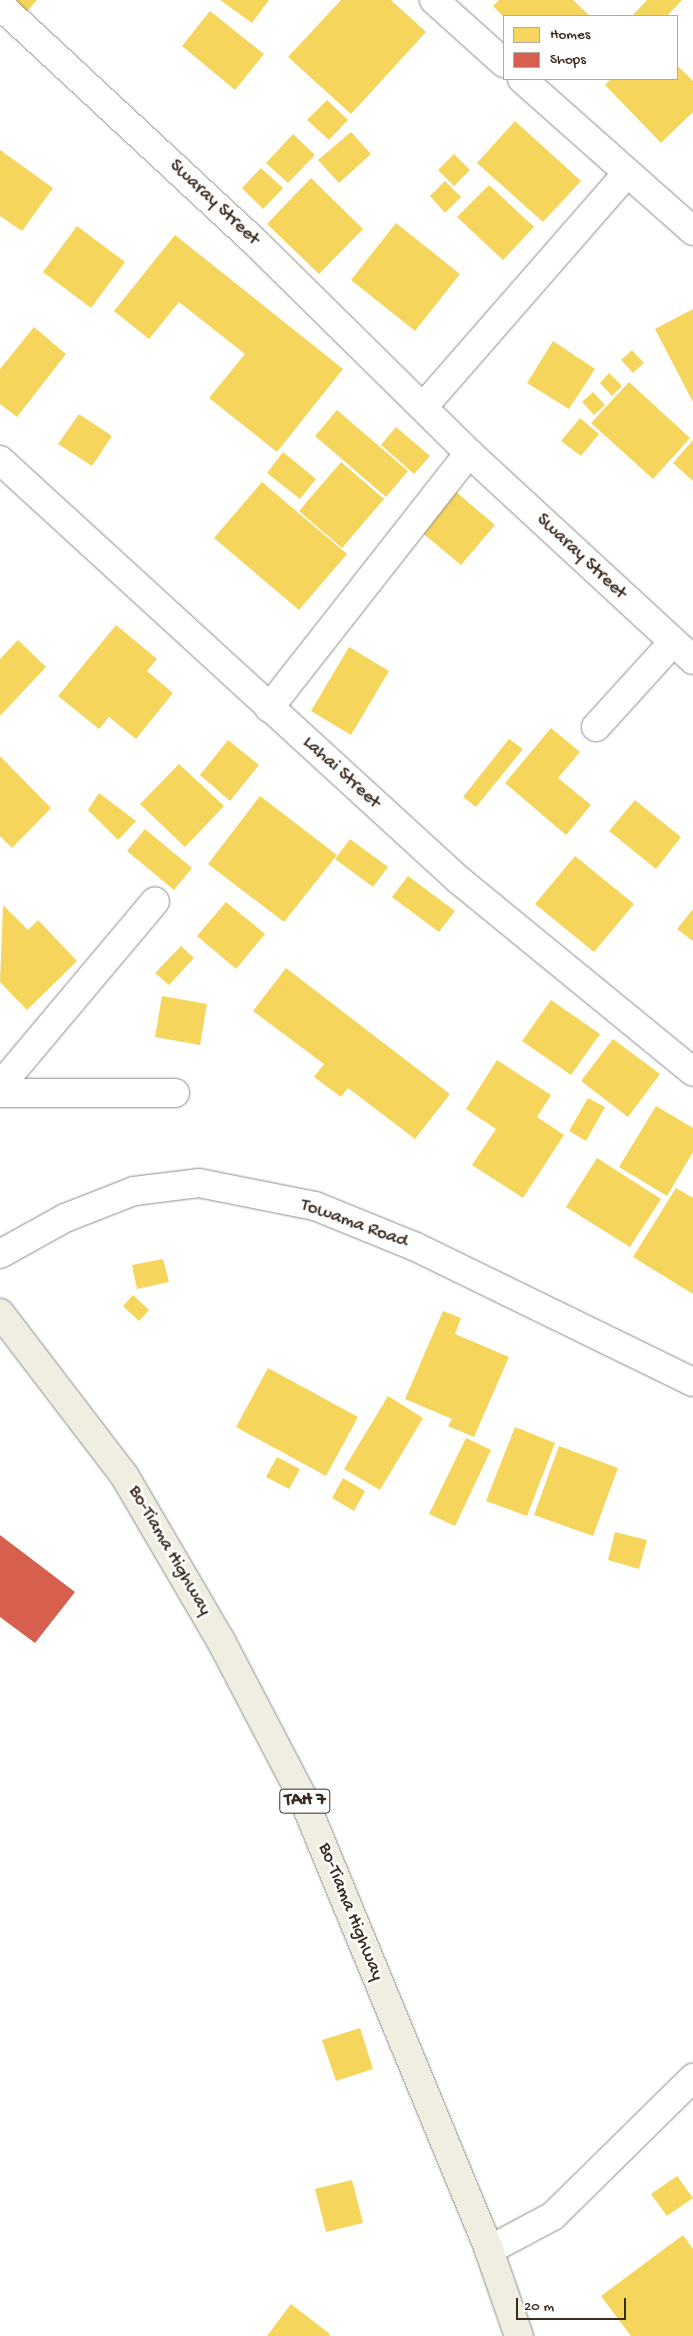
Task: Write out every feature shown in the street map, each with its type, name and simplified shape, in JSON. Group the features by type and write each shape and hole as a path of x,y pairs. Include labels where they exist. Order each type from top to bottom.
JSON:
{"highway":[{"name":"Bo-Tiama Highway","path":"0,1314 124,1475 221,1640 290,1771 489,2250 515,2332"}],"street":[{"path":"434,0 503,62"},
{"name":"Swaray Street","path":"0,5 251,238 424,406 469,453 683,651"},
{"path":"523,80 693,231"},
{"path":"424,406 627,172"},
{"path":"269,708 469,453"},
{"name":"Lahai Street","path":"0,460 460,881 693,1072"},
{"path":"596,727 683,651"},
{"path":"0,1086 155,901"},
{"path":"0,1093 175,1093"},
{"name":"Towama Road","path":"0,1254 65,1218 134,1191 199,1184 314,1206 433,1255 693,1382"},
{"path":"489,2250 553,2216 693,2078"}],"building: Homes":[{"path":"7,0 37,0 24,15"},
{"path":"220,0 269,0 252,23"},
{"path":"341,0 391,0 426,32 351,114 288,57"},
{"path":"499,0 573,0 589,15 503,16 493,6"},
{"path":"647,0 682,0 668,15 633,15"},
{"path":"210,11 264,54 235,90 182,46"},
{"path":"678,66 693,81 693,112 661,143 605,85 610,80 678,80"},
{"path":"327,100 348,120 329,140 307,120"},
{"path":"515,121 581,181 543,222 477,163"},
{"path":"351,132 371,154 339,183 318,160"},
{"path":"293,134 315,155 288,183 266,163"},
{"path":"0,150 53,188 22,231 0,216"},
{"path":"454,154 470,170 454,186 438,170"},
{"path":"261,168 283,188 263,209 242,188"},
{"path":"311,178 363,229 319,274 267,224"},
{"path":"445,181 461,197 445,213 430,196"},
{"path":"489,185 534,227 503,260 457,217"},
{"path":"396,223 460,274 415,331 351,280"},
{"path":"77,226 125,262 91,308 43,272"},
{"path":"175,235 343,369 277,452 209,398 245,354 179,302 149,339 114,311"},
{"path":"693,309 693,402 655,329"},
{"path":"34,327 66,354 17,417 0,404 0,369"},
{"path":"553,341 595,369 569,409 527,383"},
{"path":"632,350 644,363 633,373 621,360"},
{"path":"609,373 622,386 612,396 600,383"},
{"path":"629,382 690,438 653,479 591,423"},
{"path":"593,392 605,405 594,415 582,402"},
{"path":"337,410 408,471 386,497 315,436"},
{"path":"79,414 112,436 92,466 58,444"},
{"path":"580,418 599,434 581,456 561,441"},
{"path":"396,427 430,456 414,474 381,445"},
{"path":"693,440 693,481 673,463"},
{"path":"283,452 316,479 300,499 267,473"},
{"path":"341,462 384,499 342,548 299,511"},
{"path":"262,482 347,554 299,610 214,538"},
{"path":"455,491 495,525 461,565 420,531"},
{"path":"116,625 157,659 147,671 173,693 136,739 109,717 99,729 58,696"},
{"path":"18,640 46,667 0,716 0,659"},
{"path":"349,647 389,671 351,735 311,711"},
{"path":"551,728 580,752 558,778 591,805 566,835 505,783"},
{"path":"509,739 523,749 476,807 463,797"},
{"path":"228,740 259,765 230,801 200,775"},
{"path":"0,756 51,808 12,848 0,836"},
{"path":"179,764 224,806 185,847 140,804"},
{"path":"99,793 136,821 118,840 88,810"},
{"path":"260,796 337,855 284,922 208,864"},
{"path":"635,800 681,837 656,869 609,831"},
{"path":"145,829 192,868 174,890 127,851"},
{"path":"350,839 388,867 373,887 335,859"},
{"path":"575,856 634,904 594,952 535,904"},
{"path":"408,876 455,911 439,932 392,897"},
{"path":"226,902 265,934 236,969 197,936"},
{"path":"3,905 28,930 38,920 77,961 27,1010 0,982"},
{"path":"693,909 693,941 677,929"},
{"path":"181,946 194,958 169,985 155,973"},
{"path":"286,968 450,1094 415,1139 348,1088 341,1097 314,1077 324,1064 253,1011"},
{"path":"162,996 207,1004 200,1045 155,1037"},
{"path":"551,1000 600,1034 571,1075 522,1041"},
{"path":"613,1039 660,1074 628,1117 581,1081"},
{"path":"497,1060 551,1095 537,1117 564,1135 523,1198 472,1165 496,1129 466,1109"},
{"path":"588,1098 605,1107 586,1141 569,1131"},
{"path":"656,1106 693,1128 693,1152 667,1196 619,1167"},
{"path":"597,1158 661,1199 630,1247 566,1207"},
{"path":"676,1188 693,1198 693,1294 633,1257"},
{"path":"163,1259 169,1282 137,1289 132,1265"},
{"path":"133,1295 149,1310 139,1321 123,1306"},
{"path":"443,1311 461,1318 455,1334 509,1357 474,1437 448,1426 452,1419 405,1399"},
{"path":"268,1368 358,1417 326,1476 236,1427"},
{"path":"388,1396 423,1418 380,1490 344,1469"},
{"path":"515,1427 555,1443 527,1516 486,1501"},
{"path":"466,1438 491,1450 455,1526 429,1514"},
{"path":"559,1446 618,1468 593,1536 534,1515"},
{"path":"277,1457 300,1469 289,1489 266,1477"},
{"path":"343,1478 365,1491 354,1511 332,1498"},
{"path":"615,1532 647,1540 639,1569 608,1560"},
{"path":"360,2028 373,2069 336,2081 322,2040"},
{"path":"677,2176 693,2198 667,2216 651,2194"},
{"path":"352,2180 363,2223 326,2232 315,2189"},
{"path":"683,2235 693,2249 693,2336 631,2336 601,2296"},
{"path":"291,2304 330,2334 329,2336 267,2336"}],"building: Shops":[{"path":"0,1535 75,1592 35,1643 0,1617"}]}
